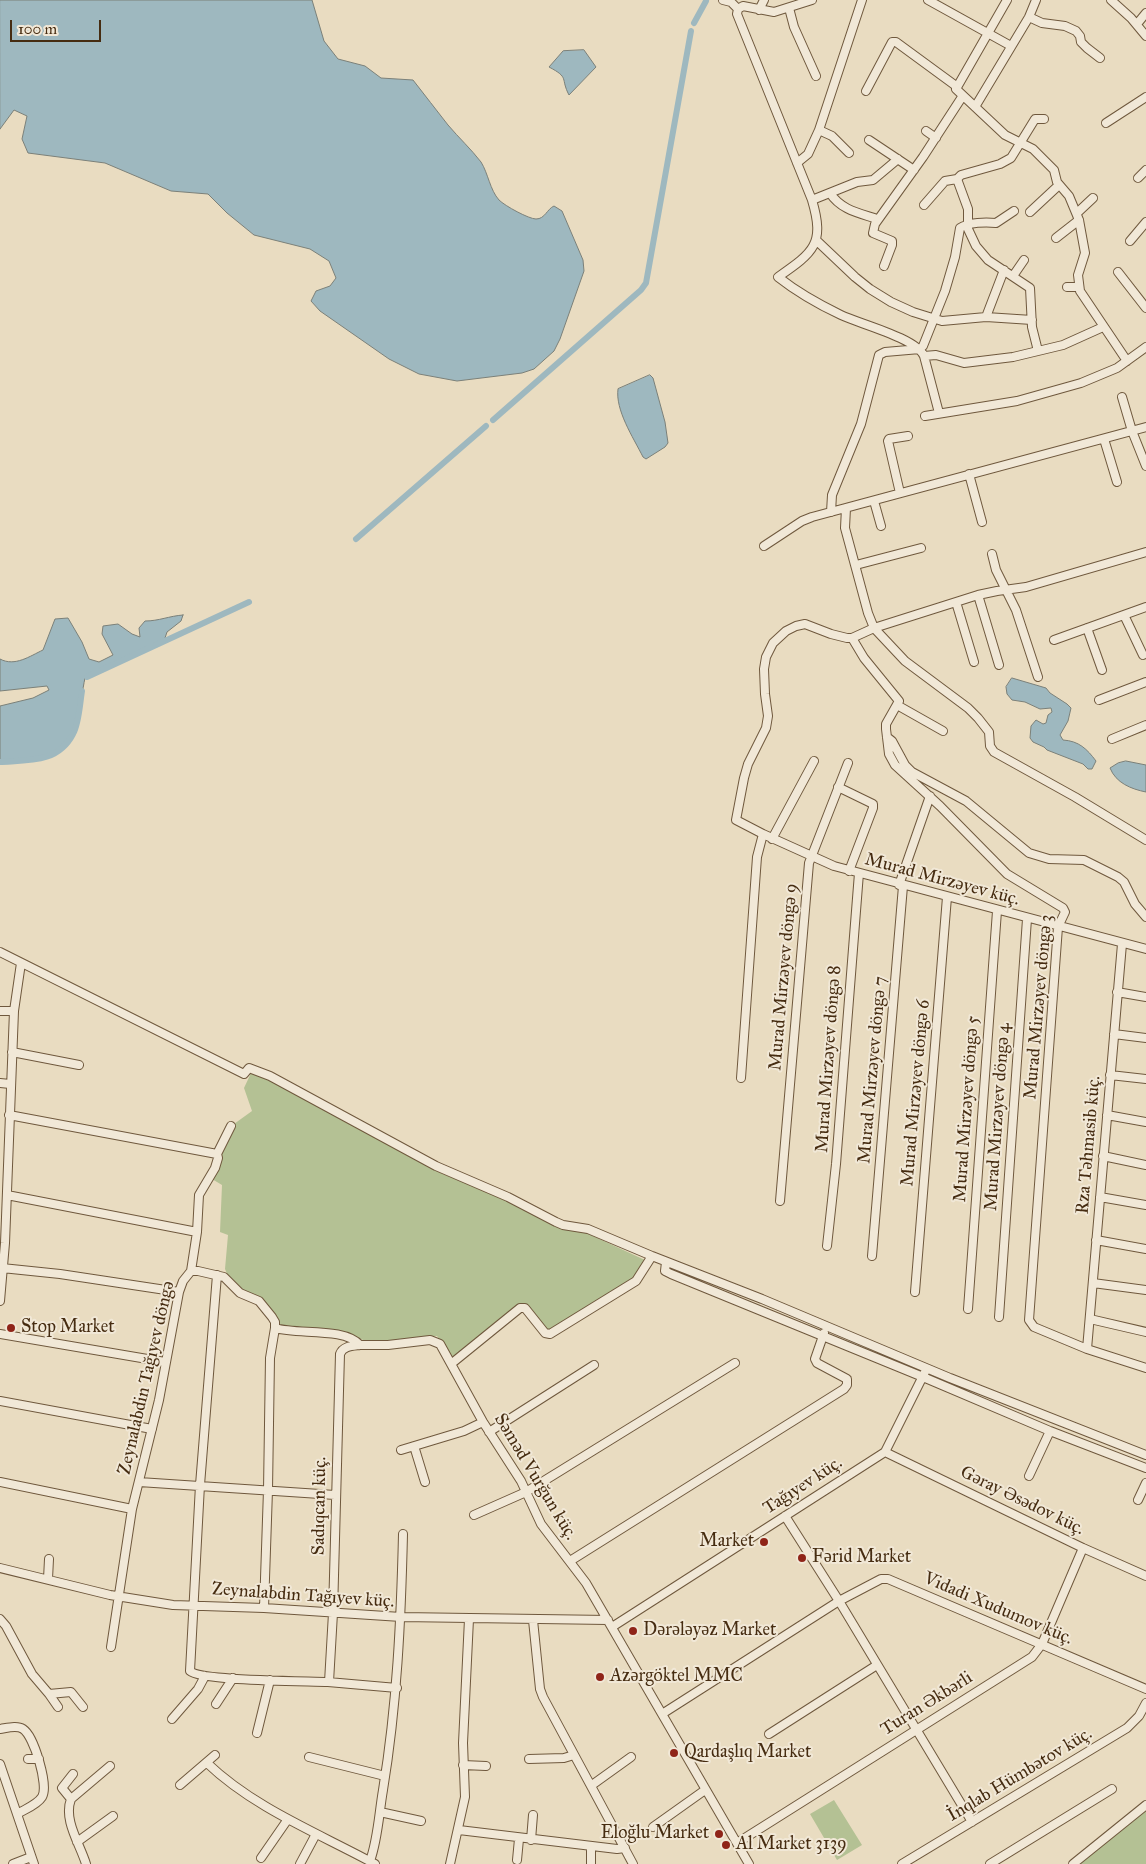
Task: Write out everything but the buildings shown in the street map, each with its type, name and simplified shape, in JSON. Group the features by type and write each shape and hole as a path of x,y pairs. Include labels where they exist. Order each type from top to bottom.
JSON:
{"street":[{"path":"723,0 731,2 738,9"},
{"path":"759,10 764,0"},
{"path":"738,9 743,6 774,12 812,0"},
{"path":"797,163 808,154 819,130 862,0"},
{"path":"928,0 1011,46"},
{"path":"956,86 1007,0"},
{"path":"975,107 1029,17 1036,0"},
{"path":"1115,1 1146,36"},
{"path":"789,8 794,27 816,76"},
{"path":"738,9 737,14 812,200 818,228 816,240 804,257 778,277 842,316 899,338 922,352"},
{"path":"1137,24 1146,12"},
{"path":"1029,17 1042,23 1065,26 1076,31 1086,48 1100,58"},
{"path":"866,91 892,42 896,42 956,86 962,97 1005,135 1032,150 1051,166 1059,185 1068,196 1078,216 1085,248 1084,258 1078,275 1082,295 1127,360"},
{"path":"884,266 892,246 892,241 873,233 872,229 877,219 936,138 962,97"},
{"path":"1106,123 1146,97"},
{"path":"924,205 945,180 957,179 961,174 1007,161 1015,153 1035,119 1044,119"},
{"path":"819,130 832,136 849,153"},
{"path":"926,131 936,138"},
{"path":"869,140 914,170"},
{"path":"812,200 857,182 873,180 898,159"},
{"path":"1138,178 1146,170"},
{"path":"957,179 968,209 969,234 976,246 988,260 1030,288 1032,327 1038,351"},
{"path":"1030,212 1059,185"},
{"path":"830,193 846,209 877,219"},
{"path":"1056,238 1093,198"},
{"path":"940,413 922,352 955,257 958,231 963,225 988,221 996,222 1014,210"},
{"path":"1130,241 1146,222"},
{"path":"816,240 870,289 892,302 934,320 986,318 1032,320"},
{"path":"1013,276 1024,260"},
{"path":"986,318 1004,270"},
{"path":"1118,272 1146,308"},
{"path":"1067,287 1080,287"},
{"path":"831,512 832,495 861,424 880,355 885,352 922,352 964,363 1013,357 1063,345 1103,327"},
{"path":"925,416 1017,401 1082,383 1108,373 1146,346"},
{"path":"1122,397 1132,431 1146,466"},
{"path":"764,546 802,521 1146,427"},
{"path":"900,493 888,442 889,439 908,436"},
{"path":"1104,439 1117,482"},
{"path":"969,474 982,522"},
{"path":"874,501 881,526"},
{"path":"846,508 845,528 868,614 874,628 905,661 968,708 978,718 989,732 990,746 994,752 1075,797 1146,840"},
{"path":"856,566 921,548"},
{"path":"943,731 897,705 898,697 864,658 852,638 874,628 978,595 1035,585 1146,552"},
{"path":"992,554 996,570 1016,610 1038,677"},
{"path":"978,595 999,665"},
{"path":"956,602 974,662"},
{"path":"1054,640 1146,607"},
{"path":"1124,615 1143,655"},
{"name":"Murad Mirzəyev küç.","path":"852,638 830,634 805,624 786,631 773,643 766,657 764,669 768,716 766,728 748,764 736,820 811,857 849,871 1146,949"},
{"path":"1087,628 1102,670"},
{"path":"1099,700 1146,682"},
{"name":"Murad Mirzəyev döngə 3","path":"897,705 886,724 889,754 895,766 930,796 1007,874 1060,905 1064,912 1058,927 1029,1320 1034,1327 1087,1349 1146,1368"},
{"path":"1112,740 1146,725"},
{"path":"886,736 892,741 905,765 912,772 966,801 1029,853 1049,859 1084,860 1102,867 1118,877 1124,882 1135,904 1146,917"},
{"path":"772,839 814,761"},
{"name":"Murad Mirzəyev döngə 9","path":"780,1201 808,873 811,857 848,763"},
{"path":"838,787 873,804 849,871"},
{"name":"Murad Mirzəyev döngə 7","path":"872,1256 901,885 930,796"},
{"path":"742,1078 757,857 763,834"},
{"name":"Murad Mirzəyev döngə 8","path":"828,1246 859,873"},
{"name":"Murad Mirzəyev döngə 6","path":"915,1292 947,897"},
{"name":"Murad Mirzəyev döngə 5","path":"968,1309 997,911"},
{"name":"Murad Mirzəyev döngə 4","path":"999,1317 1027,919"},
{"name":"Rza Təhmasib küç.","path":"1087,1349 1122,944"},
{"path":"0,952 244,1074 249,1068 270,1076 436,1166 508,1197 556,1222 588,1229 927,1368 1146,1455"},
{"path":"0,1301 2,1243 7,1195 4,1165 9,1115 14,1011 21,963"},
{"path":"1118,992 1146,997"},
{"path":"0,1011 14,1011"},
{"path":"1114,1034 1146,1038"},
{"path":"12,1052 80,1065"},
{"path":"1110,1075 1146,1079"},
{"path":"0,1083 10,1084"},
{"path":"9,1115 216,1154"},
{"path":"1106,1115 1146,1122"},
{"name":"Zeynalabdin Tağıyev döngə","path":"111,1647 132,1508 152,1429 179,1292 183,1281 191,1271 197,1232 199,1195 215,1168 218,1158 216,1154 231,1126"},
{"path":"1103,1156 1146,1165"},
{"path":"7,1195 197,1232"},
{"path":"1100,1197 1146,1205"},
{"path":"1096,1240 1146,1249"},
{"path":"451,1364 520,1308 525,1308 545,1333 550,1334 636,1281 652,1256"},
{"path":"666,1262 665,1271 671,1274 824,1338 923,1376 1050,1431 1146,1468"},
{"path":"2,1268 60,1274 179,1292"},
{"path":"191,1271 217,1275 228,1280 240,1293 259,1301 275,1322 270,1358 264,1608"},
{"path":"217,1275 200,1485 189,1668 192,1674 205,1676 329,1682 397,1688"},
{"path":"1092,1283 1146,1290"},
{"path":"758,1310 762,1299"},
{"path":"1090,1319 1146,1332"},
{"path":"570,1561 844,1389 848,1385 847,1379 817,1363 816,1359 824,1338 826,1326"},
{"name":"Səməd Vurğun küç.","path":"275,1328 287,1331 342,1336 351,1338 360,1345 435,1341 440,1344 483,1422 526,1492 541,1524 570,1561 610,1623 705,1790 750,1864"},
{"path":"0,1334 165,1362"},
{"name":"Sadıqcan küç.","path":"329,1682 333,1613 340,1354 348,1346 360,1345"},
{"path":"474,1515 526,1492 735,1363"},
{"path":"489,1432 594,1365"},
{"path":"885,1452 927,1368"},
{"path":"0,1401 152,1429"},
{"path":"401,1450 464,1431 483,1422"},
{"path":"1029,1476 1050,1431"},
{"path":"1102,1452 1107,1440"},
{"path":"414,1446 425,1482"},
{"name":"Tağıyev küç.","path":"610,1623 785,1516 885,1452"},
{"name":"Gəray Əsədov küç.","path":"885,1452 1083,1548 1146,1576"},
{"path":"0,1482 132,1508"},
{"path":"139,1482 335,1495"},
{"path":"1138,1500 1146,1483"},
{"path":"785,1516 839,1601 972,1822"},
{"path":"207,1763 230,1783 288,1819 373,1863 397,1688 403,1534"},
{"name":"Turan Əkbərli","path":"737,1843 1032,1657 1042,1644 1083,1548"},
{"path":"48,1579 49,1559"},
{"name":"Zeynalabdin Tağıyev küç.","path":"0,1568 120,1597 173,1605 193,1604 401,1617 610,1623"},
{"name":"Vidadi Xudumov küç.","path":"662,1714 839,1601 873,1581 888,1579 1146,1689"},
{"path":"0,1619 6,1626 37,1682 58,1707"},
{"path":"450,1864 465,1798 463,1765 469,1619"},
{"path":"533,1620 540,1689 548,1710 592,1785 633,1864"},
{"path":"769,1734 877,1665"},
{"path":"172,1719 198,1689 205,1676"},
{"path":"216,1704 233,1678"},
{"path":"257,1733 270,1680"},
{"path":"49,1694 70,1692 83,1707"},
{"name":"İnqlab Hümbətov küç.","path":"902,1864 1127,1728 1139,1716 1146,1703"},
{"path":"0,1729 23,1728 39,1759 44,1793 35,1804 17,1814"},
{"path":"529,1759 564,1758 574,1754"},
{"path":"180,1785 215,1755"},
{"path":"309,1757 385,1776"},
{"path":"592,1785 631,1757"},
{"path":"28,1759 39,1759"},
{"path":"0,1764 32,1861 13,1864"},
{"path":"463,1765 486,1766"},
{"path":"86,1864 77,1842 69,1810 71,1799 110,1766"},
{"path":"71,1799 62,1788 73,1774"},
{"path":"990,1864 1112,1789"},
{"path":"653,1827 705,1790"},
{"path":"1074,1864 1146,1806"},
{"path":"380,1812 421,1821"},
{"path":"531,1840 533,1815"},
{"path":"77,1842 113,1816"},
{"path":"261,1858 288,1819"},
{"path":"459,1830 616,1850 625,1848"},
{"path":"300,1864 316,1834"},
{"path":"517,1860 519,1838"},
{"path":"591,1847 591,1864"}],"green space":[{"path":"252,1071 443,1174 578,1229 647,1261 636,1279 548,1332 524,1303 454,1360 437,1336 372,1343 343,1333 282,1328 261,1298 239,1289 228,1276 225,1269 228,1235 220,1232 222,1185 212,1179 222,1159 220,1152 234,1124 252,1111 244,1088"},
{"path":"834,1800 862,1845 837,1860 810,1814"},
{"path":"1146,1810 1146,1864 1079,1864"}],"water":[{"path":"0,0 312,0 324,41 338,59 365,66 381,78 413,80 448,125 481,162 493,191 506,206 536,219 542,217 554,206 562,211 583,260 584,271 554,351 534,369 522,373 457,381 419,374 389,359 320,311 311,301 316,291 330,286 336,278 329,261 310,249 254,235 227,213 208,194 171,191 105,163 28,153 22,139 27,116 14,110 0,129"},
{"path":"584,50 596,67 569,95 562,76 549,67 563,51"},
{"path":"650,375 653,378 665,422 668,443 646,459 643,457 622,414 619,406 618,389"},
{"path":"183,615 181,621 167,632 164,641 85,678 76,723 67,744 60,751 51,756 38,759 0,762 0,706 33,698 49,690 47,686 0,691 0,659 11,662 17,661 28,658 43,650 55,619 68,618 82,642 89,659 99,662 113,655 102,634 103,626 118,624 140,637 139,628 145,621"},
{"path":"1012,678 1046,688 1071,708 1068,721 1060,735 1063,740 1082,746 1089,753 1096,761 1092,769 1088,769 1083,764 1047,750 1033,742 1030,738 1031,726 1036,720 1043,724 1046,723 1048,715 1052,712 1051,708 1040,709 1025,702 1012,700 1007,694 1006,687"},
{"path":"1126,761 1146,765 1146,792 1135,789 1116,778 1110,768"}],"waterway":[{"path":"694,23 706,1"},
{"path":"493,420 641,290 646,283 691,31"},
{"path":"356,539 486,426"},
{"path":"87,677 249,602"},
{"path":"0,762 42,758 59,750 67,743 75,730 82,691"}],"place":[{"name":"Stop Market","path":"11,1328"},
{"name":"Market","path":"764,1542"},
{"name":"Fərid Market","path":"802,1558"},
{"name":"Dərələyəz Market","path":"633,1631"},
{"name":"Azərgöktel MMC","path":"600,1677"},
{"name":"Qardaşlıq Market","path":"674,1753"},
{"name":"Eloğlu Market","path":"719,1834"},
{"name":"Al Market 3139","path":"726,1845"}]}
